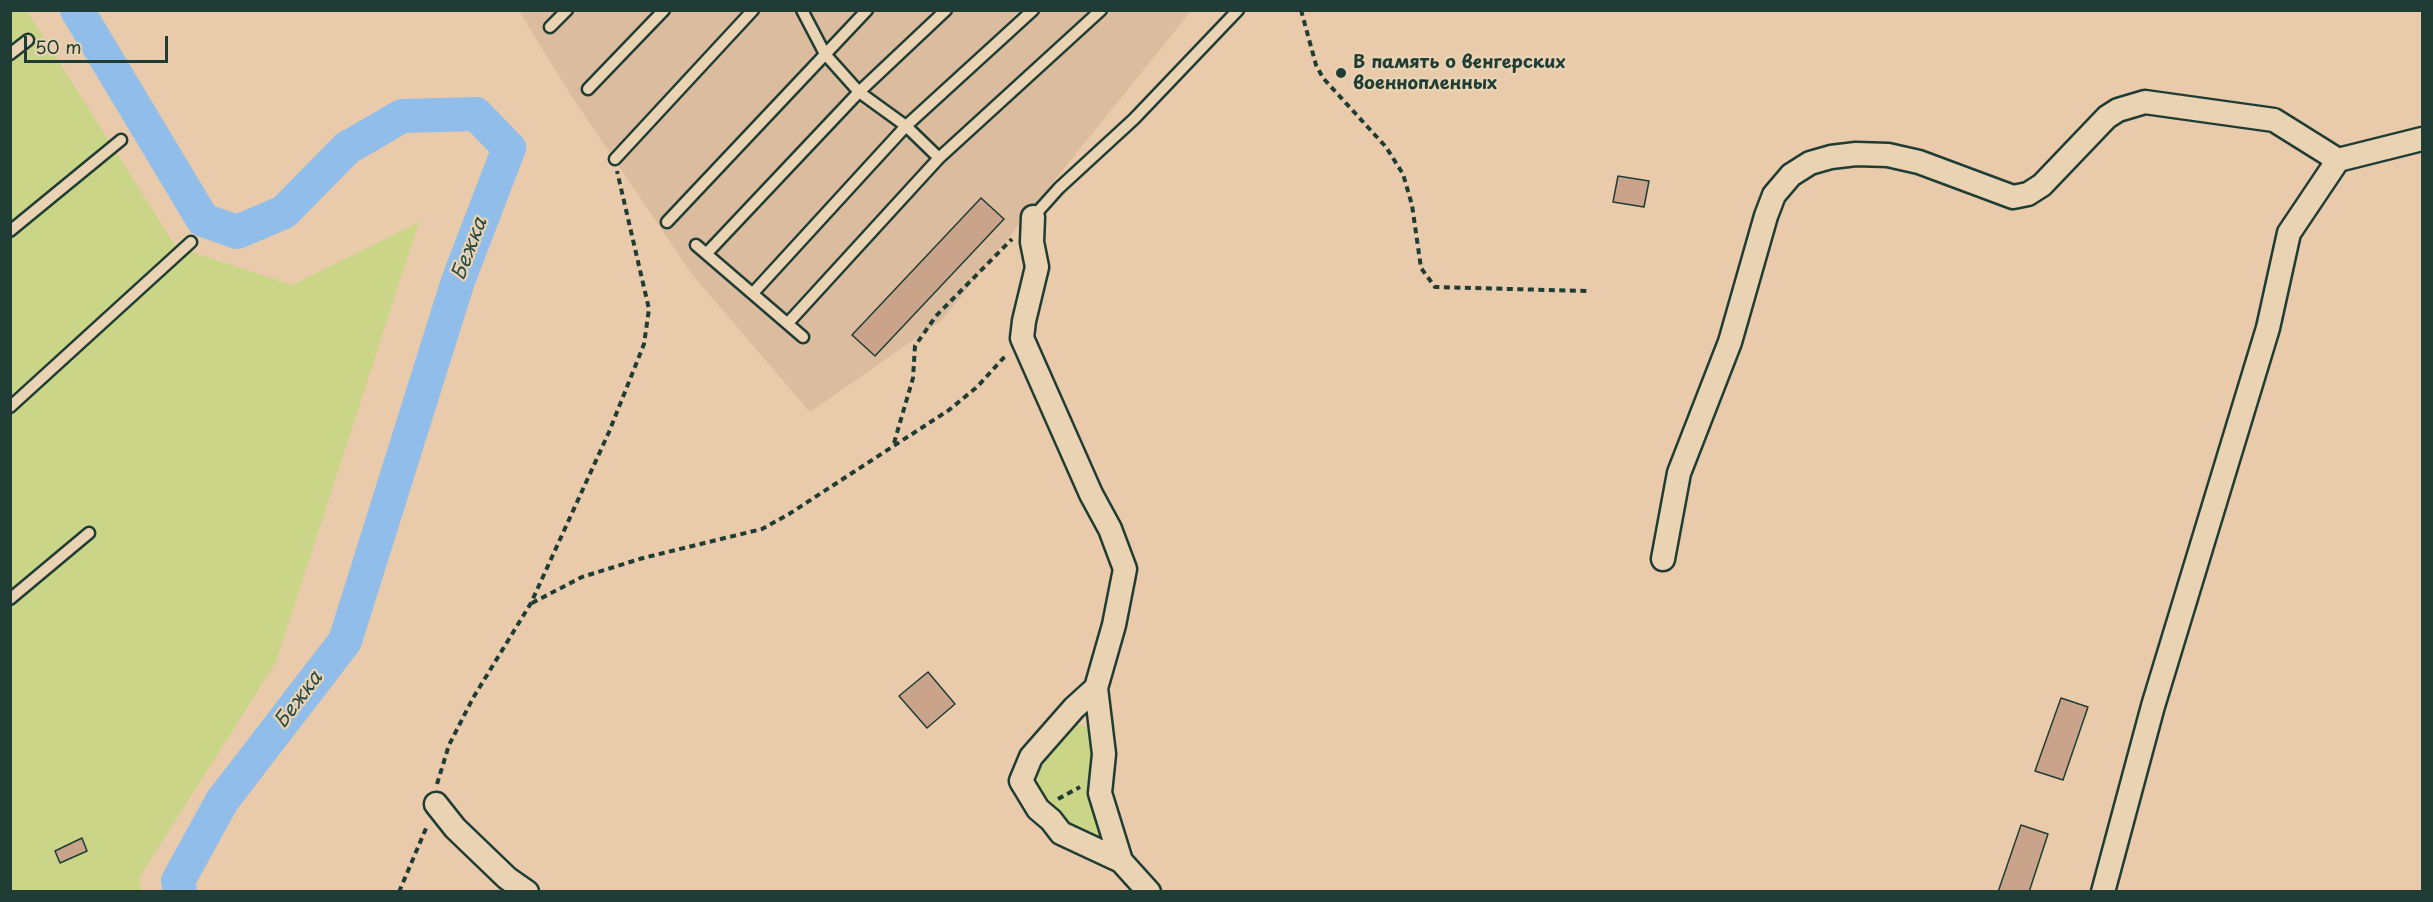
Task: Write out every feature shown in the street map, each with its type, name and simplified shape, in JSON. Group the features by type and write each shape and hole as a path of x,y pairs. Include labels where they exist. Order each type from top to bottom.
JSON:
{"street":[{"path":"1663,559 1679,473 1730,342 1766,216 1774,195 1791,175 1810,163 1831,157 1856,154 1888,155 1919,162 2013,197 2028,194 2042,185 2108,117 2118,110 2145,102 2274,120 2338,160"},
{"path":"2103,891 2153,706 2268,328 2289,232 2338,160 2422,139"},
{"path":"1033,217 1032,242 1036,267 1022,338 1091,494 1110,529 1125,568 1114,625 1096,688 1104,754 1100,793 1121,861"},
{"path":"1096,688 1074,708 1030,757 1021,781 1038,809 1061,833 1121,861 1149,891"},
{"path":"436,804 455,828 507,878 527,891"}],"lane":[{"path":"550,27 567,10"},
{"path":"588,89 664,10"},
{"path":"615,159 753,10"},
{"path":"802,10 825,54 859,92 906,126 939,158"},
{"path":"667,222 867,10"},
{"path":"707,253 859,92 946,10"},
{"path":"753,293 906,126 1033,10"},
{"path":"788,323 939,158 1101,10"},
{"path":"1033,217 1059,188 1134,119 1238,10"},
{"path":"10,54 28,40"},
{"path":"10,231 121,140"},
{"path":"10,407 191,242"},
{"path":"696,245 803,338"},
{"path":"10,599 89,534"}],"path":[{"path":"1301,10 1316,64 1323,78 1386,147 1403,174 1412,205 1421,268 1435,287 1587,291"},
{"path":"399,891 436,804 435,788 449,745 473,698 531,603 609,432 644,344 649,309 615,159"},
{"path":"894,444 913,378 915,346 925,329 1033,217"},
{"path":"531,603 592,574 686,546 762,529 789,514 949,410 977,387 1022,338"},
{"path":"1038,809 1101,775"}],"shaded area":[{"path":"519,11 1191,11 942,320 810,412 691,273 570,94"}],"green space":[{"path":"10,11 27,11 176,247 292,285 419,222 276,662 139,878 141,891 11,891"},
{"path":"1069,721 1087,727 1096,740 1108,834 1091,843 1071,832 1047,805 1036,782 1039,763"}],"building":[{"path":"1618,176 1649,181 1644,207 1613,202"},
{"path":"981,198 1004,219 875,356 852,335"},
{"path":"928,672 955,704 927,728 899,696"},
{"path":"2061,698 2088,707 2063,780 2035,771"},
{"path":"2021,825 2048,834 2029,892 1998,892"},
{"path":"82,838 87,851 60,863 55,851"}],"waterway":[{"name":"Бежка","path":"77,10 203,220 237,232 284,212 347,148 402,116 476,114 509,148 458,281 345,641 222,801 178,881 180,892"}],"place":[{"name":"В память о венгерских военнопленных","path":"1341,73"}]}
